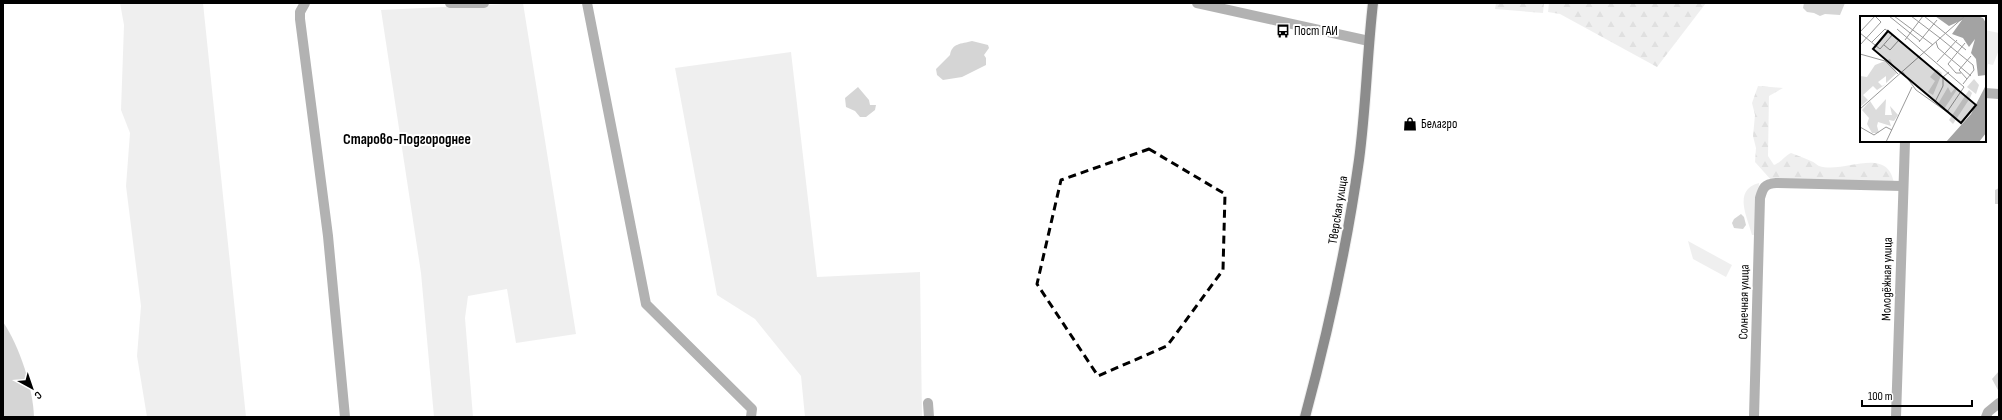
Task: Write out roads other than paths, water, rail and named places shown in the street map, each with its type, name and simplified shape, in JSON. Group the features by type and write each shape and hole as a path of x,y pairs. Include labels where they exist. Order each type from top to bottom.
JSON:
{"main road":[{"name":"Тверская улица","path":"1306,417 1328,326 1350,219 1359,159 1373,3"}],"street":[{"path":"305,3 300,12 300,19 328,236 344,417"},
{"path":"450,3 484,3"},
{"path":"587,3 646,304 752,409 751,417"},
{"path":"1197,3 1369,41"},
{"path":"1986,93 1999,94"},
{"name":"Молодёжная улица","path":"1896,417 1902,186 1905,142"},
{"name":"Солнечная улица","path":"1754,417 1760,198 1763,187 1768,183 1790,182 1902,186"},
{"path":"928,403 929,417"},
{"path":"1986,417 1988,412 1999,403"}],"place":[{"name":"Пост ГАИ","path":"1283,31"},
{"name":"Белагро","path":"1410,124"}],"district":[{"name":"Старово-Подгороднее","path":"407,139"}]}
